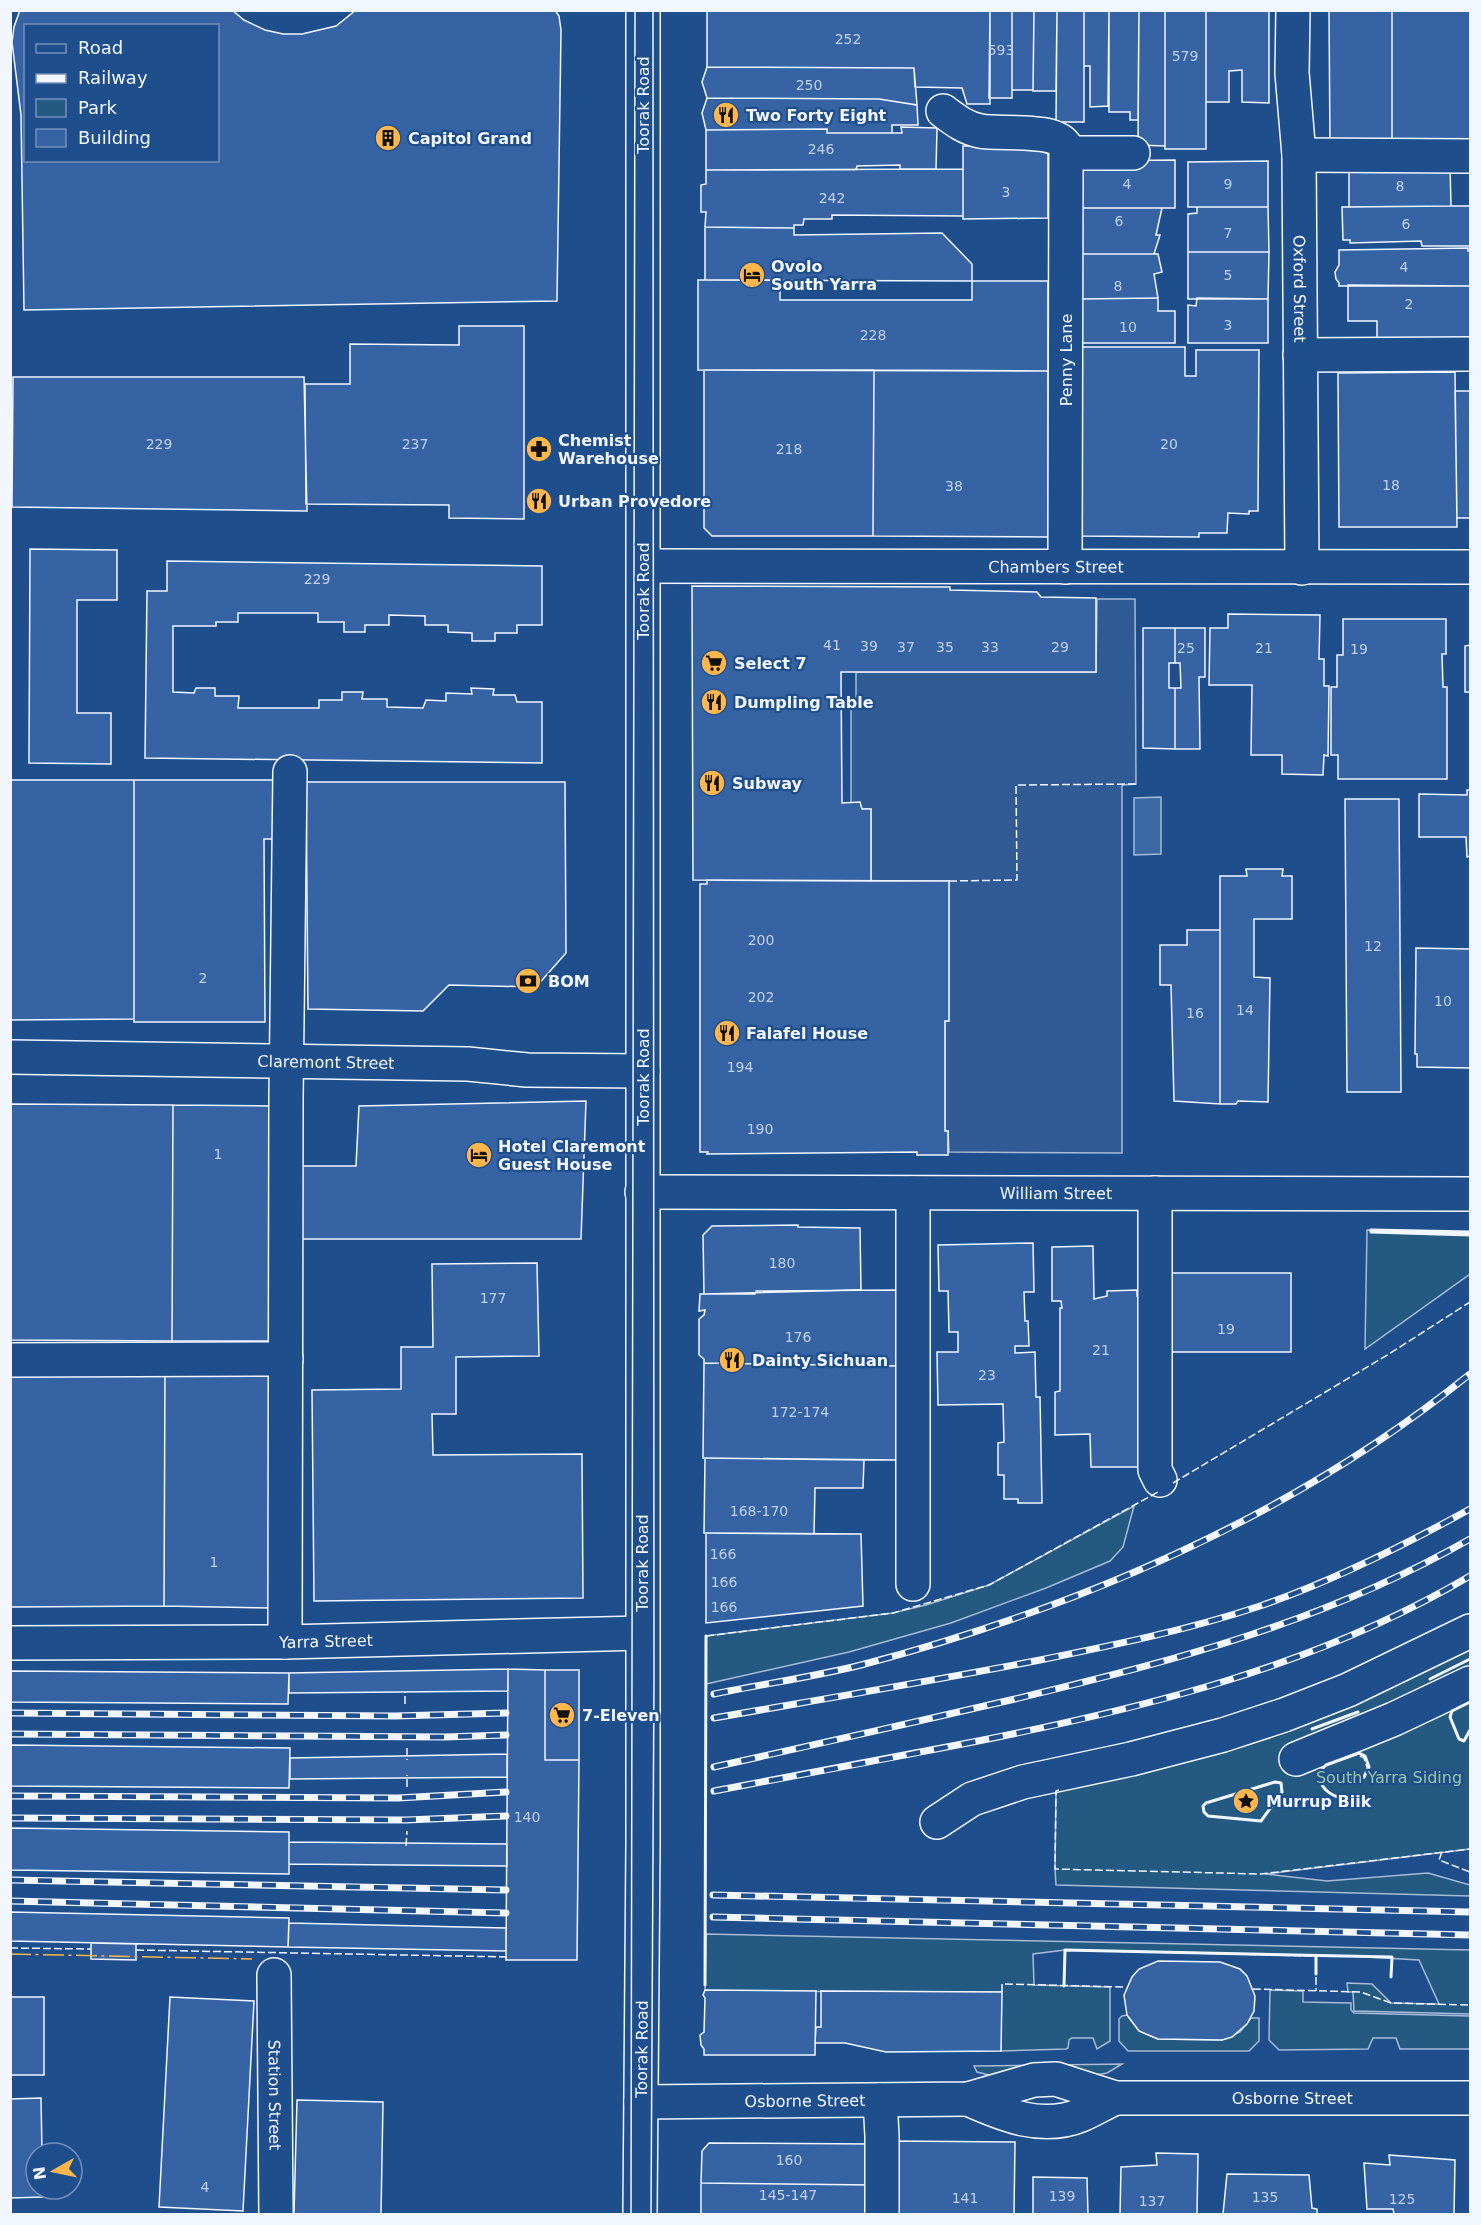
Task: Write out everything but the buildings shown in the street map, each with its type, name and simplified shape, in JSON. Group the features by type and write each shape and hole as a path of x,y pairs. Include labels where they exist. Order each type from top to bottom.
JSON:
{"street":[{"name":"Toorak Road","path":"640,2214 643,1844 643,10"},
{"name":"Oxford Street","path":"1293,10 1292,74 1299,155 1302,568"},
{"path":"943,111 963,126 980,131 1045,135 1057,138 1064,143 1067,153 1133,153"},
{"name":"Penny Lane","path":"1065,567 1067,153"},
{"path":"1299,155 1470,156"},
{"path":"1300,356 1470,354"},
{"name":"Chambers Street","path":"644,566 1470,567"},
{"path":"285,1642 286,1063 290,772"},
{"name":"Claremont Street","path":"10,1057 468,1064 527,1071 643,1071"},
{"name":"William Street","path":"642,1192 1470,1194"},
{"path":"913,1193 913,1584"},
{"path":"1155,1193 1155,1470 1160,1480"},
{"path":"10,1360 286,1359"},
{"path":"937,1822 972,1799 1023,1782 1131,1759 1223,1735 1284,1715 1348,1690 1470,1631"},
{"name":"Yarra Street","path":"10,1643 285,1642 642,1633"},
{"path":"1296,1759 1394,1719 1470,1683"},
{"name":"Station Street","path":"274,1975 276,2214"},
{"name":"Osborne Street","path":"641,2102 968,2098 1006,2116 1032,2121 1056,2121 1079,2116 1115,2098 1470,2098"},
{"path":"880,2100 882,2214"}],"green space":[{"path":"1367,1230 1470,1232 1470,1274 1365,1349"},
{"path":"1134,1506 1123,1547 1110,1561 1046,1588 951,1623 849,1652 706,1684 706,1636 893,1613 926,1605 989,1585"},
{"name":"South Yarra Siding","path":"1470,1647 1470,1849 1265,1874 1327,1881 1428,1873 1470,1885 1470,1896 1056,1885 1056,1791"},
{"path":"706,1934 1470,1950 1470,2014 1354,2011 1353,1992 1348,1992 1347,1983 1372,1984 1391,2003 1439,2004 1419,1960 1349,1956 1065,1950 1033,1954 1034,1985 1110,1987 1110,2041 1097,2049 1093,2038 1072,2038 1066,2049 1001,2051 1001,1992 705,1991"},
{"path":"1270,1990 1303,1991 1303,2002 1351,2003 1351,2010 1354,2013 1470,2016 1470,2049 1400,2049 1396,2038 1373,2038 1368,2049 1279,2050 1269,2040"},
{"path":"1127,2015 1139,2031 1158,2039 1222,2040 1240,2032 1251,2018 1259,2018 1259,2041 1249,2051 1128,2051 1119,2041 1119,2019"},
{"path":"1122,2064 1101,2074 993,2076 977,2072 974,2066"}],"shaded area":[{"path":"1097,599 1135,599 1136,784 1122,785 1122,1153 949,1152 948,1131 945,1131 945,1021 949,1021 949,881 871,881 871,809 851,809 851,708 856,708 856,672 1096,672"},
{"path":"1161,797 1161,854 1134,855 1134,798"}],"tram line":[{"path":"631,2214 635,10"},
{"path":"651,2214 654,1678 653,10"}],"railway":[{"path":"714,1694 861,1665 943,1642 1103,1585 1257,1514 1331,1472 1402,1425 1470,1374"},
{"path":"714,1718 1040,1660 1178,1630 1260,1606 1341,1574 1470,1509"},
{"path":"714,1767 1015,1699 1192,1653 1305,1616 1360,1594 1470,1539"},
{"path":"714,1791 1037,1729 1229,1680 1352,1635 1412,1608 1470,1576"},
{"path":"10,1713 395,1716 506,1713"},
{"path":"10,1734 445,1737 506,1735"},
{"path":"10,1796 398,1798 506,1792"},
{"path":"10,1818 406,1820 506,1816"},
{"path":"10,1880 506,1890"},
{"path":"713,1895 1470,1912"},
{"path":"10,1901 506,1913"},
{"path":"713,1917 1470,1935"}],"fence":[{"path":"949,881 1017,880 1016,785 1136,784"},
{"path":"1173,1483 1389,1354 1470,1302"},
{"path":"706,1636 893,1613 989,1585 1158,1492"},
{"path":"405,1692 405,1704"},
{"path":"407,1748 407,1760"},
{"path":"1321,1784 1323,1777 1356,1779 1364,1776 1368,1770 1364,1758 1356,1754"},
{"path":"407,1775 407,1787"},
{"path":"1059,1790 1056,1791 1055,1869 1261,1874 1470,1849"},
{"path":"406,1846 407,1831"},
{"path":"1442,1852 1439,1860 1470,1872"},
{"path":"10,1948 91,1949"},
{"path":"136,1950 510,1957"},
{"path":"1064,1986 1065,1950 1316,1956 1316,1991"},
{"path":"1002,1992 1002,1984 1126,1987"},
{"path":"1253,1989 1361,1992 1391,2003 1470,2005"}],"wall":[{"path":"1470,1232 1371,1230 1371,1232 1470,1235"},
{"path":"705,1985 706,1636"},
{"path":"1430,1679 1470,1659"},
{"path":"1470,1702 1452,1711 1450,1717 1459,1739 1464,1741 1470,1730"},
{"path":"1312,1729 1358,1712"},
{"path":"1354,1802 1335,1796 1325,1789 1320,1778 1320,1771 1326,1765 1359,1753 1365,1756 1369,1767 1364,1777 1357,1780"},
{"path":"1320,1779 1327,1776 1359,1777"},
{"path":"1275,1782 1281,1783 1282,1792 1261,1821 1208,1816 1204,1812 1203,1806 1206,1803 1275,1782"},
{"path":"1064,1986 1065,1950 1392,1957 1391,1977"},
{"path":"1316,1956 1316,1974"}],"power":[{"path":"10,1954 252,1959"}],"place":[{"name":"Two Forty Eight","path":"726,115"},
{"name":"Capitol Grand","path":"388,138"},
{"name":"Ovolo South Yarra","path":"752,275"},
{"name":"Chemist Warehouse","path":"539,449"},
{"name":"Urban Provedore","path":"539,501"},
{"name":"Select 7","path":"714,663"},
{"name":"Dumpling Table","path":"714,702"},
{"name":"Subway","path":"712,783"},
{"name":"BOM","path":"528,981"},
{"name":"Falafel House","path":"727,1033"},
{"name":"Hotel Claremont Guest House","path":"479,1155"},
{"name":"Dainty Sichuan","path":"732,1360"},
{"name":"7-Eleven","path":"562,1715"},
{"name":"Murrup Biik","path":"1246,1801"}]}
